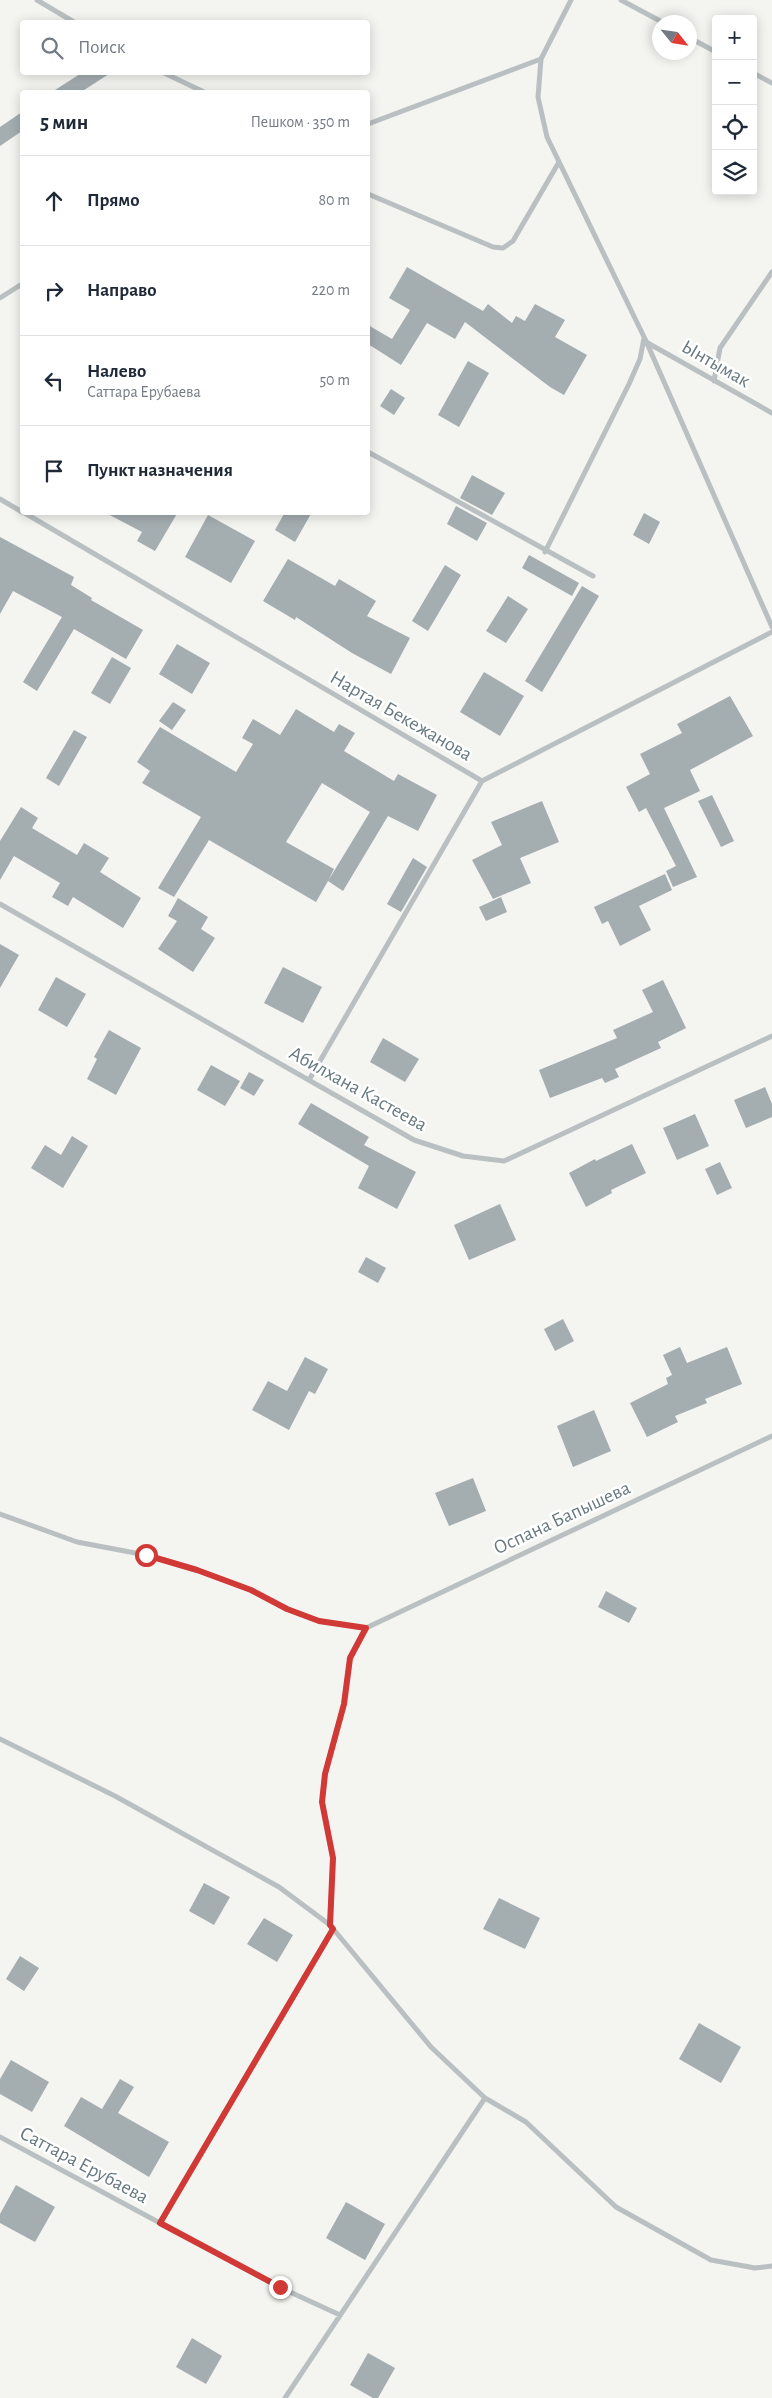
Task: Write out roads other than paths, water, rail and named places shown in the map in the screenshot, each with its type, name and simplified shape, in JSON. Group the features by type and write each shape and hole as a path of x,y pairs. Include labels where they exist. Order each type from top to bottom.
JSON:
{"street":[{"path":"37,0 71,20"},
{"path":"571,0 541,59 538,97 547,137 645,340 772,627"},
{"path":"621,0 652,17"},
{"path":"697,42 712,50"},
{"path":"370,123 541,59"},
{"path":"168,75 200,90"},
{"path":"757,75 772,83"},
{"path":"370,195 493,247 503,248 513,241 559,162"},
{"path":"714,381 720,348 772,272"},
{"path":"0,298 20,285"},
{"path":"545,552 629,384 640,359 645,340"},
{"name":"Ынтымак","path":"645,340 772,413"},
{"path":"370,453 545,552 592,576"},
{"name":"Нартая Бекежанова","path":"0,499 20,510"},
{"name":"Нартая Бекежанова","path":"28,515 482,781 772,632"},
{"path":"309,1080 482,781"},
{"name":"Абилхана Кастеева","path":"0,904 414,1140 462,1156 504,1162 772,1036"},
{"name":"Оспана Бапышева","path":"366,1628 772,1436"},
{"path":"0,1514 77,1542 146,1555 197,1570 251,1590 287,1609 319,1621 366,1628 350,1658 344,1704 325,1774 322,1802 333,1858 332,1927 160,2223"},
{"path":"0,1739 115,1796 271,1882 332,1927 431,2047 485,2098 526,2122 616,2207 711,2260 755,2268 772,2266"},
{"path":"286,2398 485,2098"},
{"name":"Саттара Ерубаева","path":"0,2137 280,2287 340,2315"}]}
